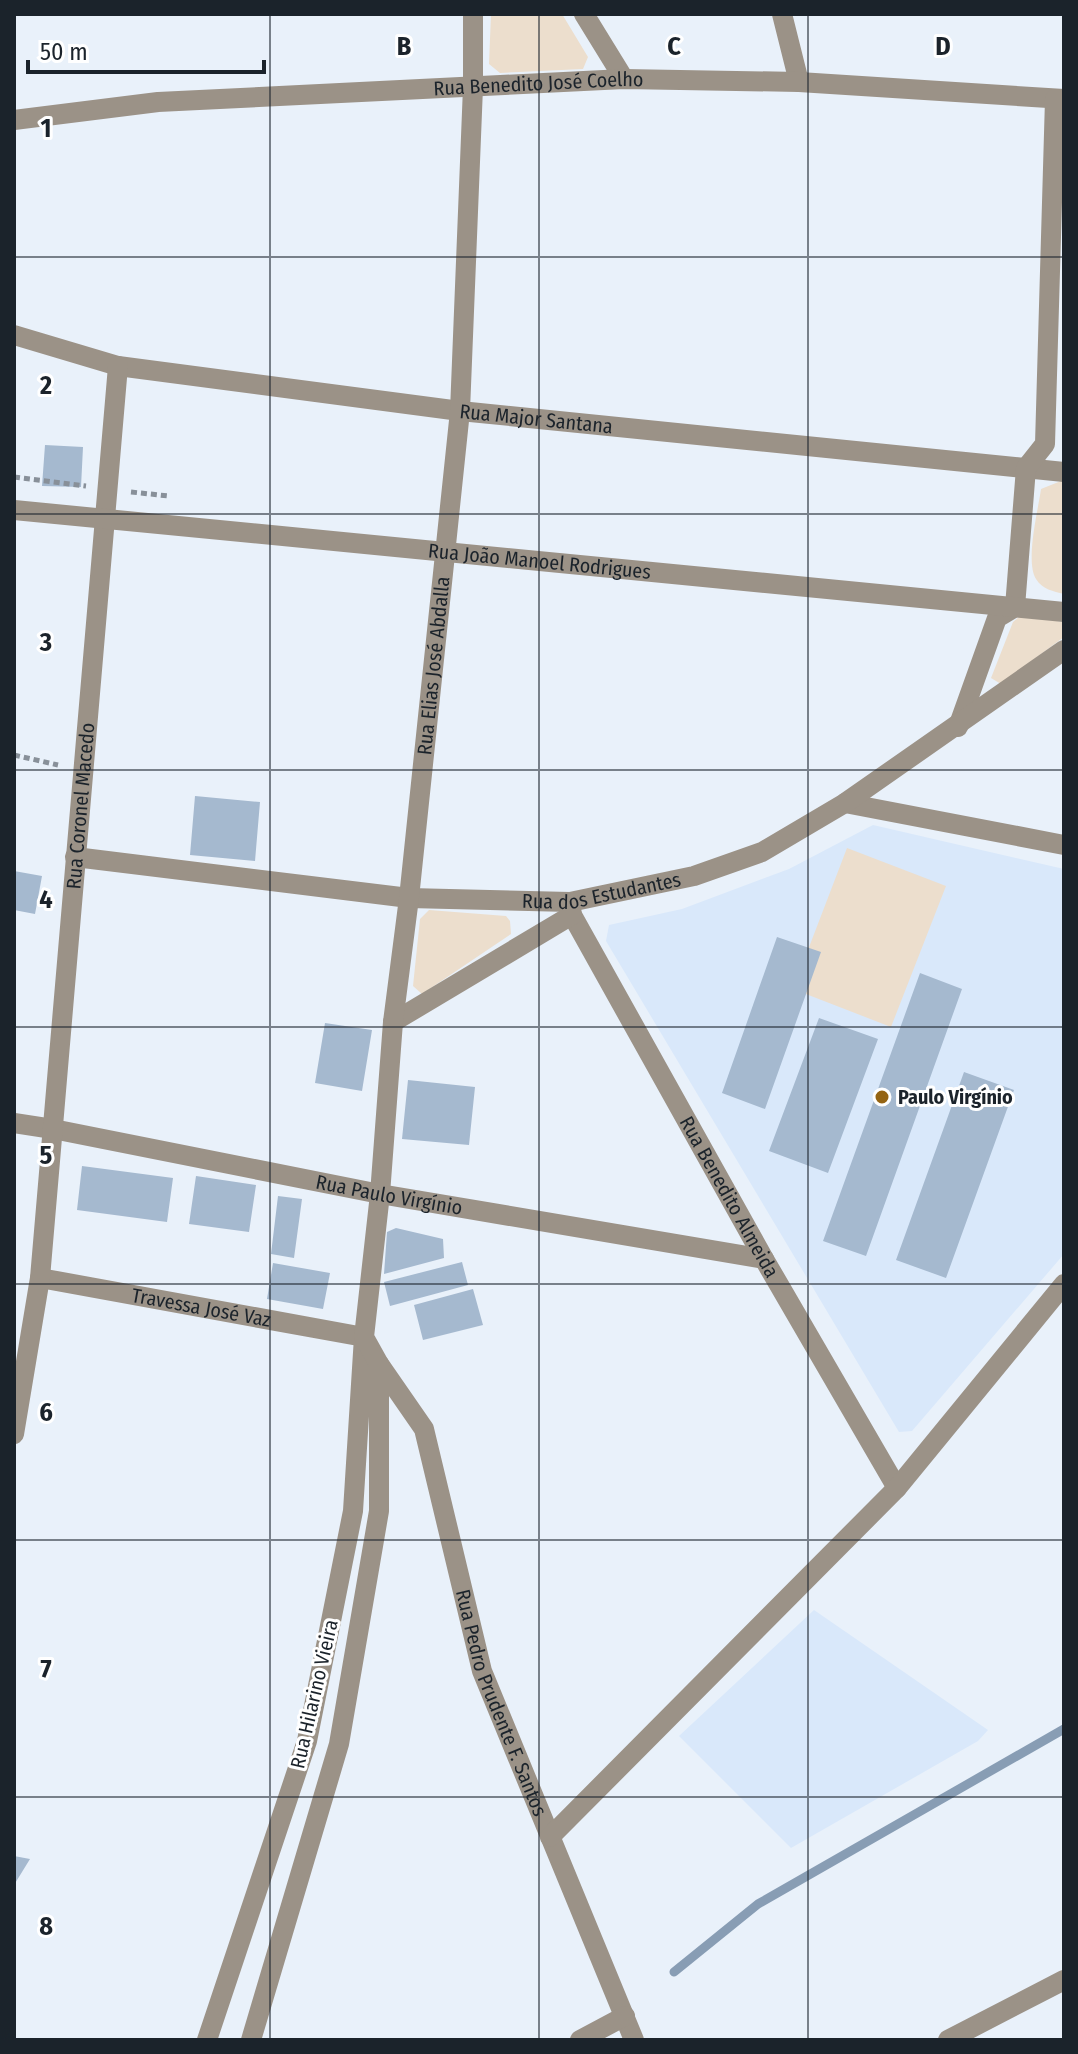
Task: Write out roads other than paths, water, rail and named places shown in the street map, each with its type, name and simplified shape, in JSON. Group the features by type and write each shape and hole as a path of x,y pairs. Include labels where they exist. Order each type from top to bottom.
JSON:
{"street":[{"path":"473,14 473,87"},
{"path":"584,14 624,79"},
{"path":"782,14 799,82"},
{"name":"Rua Benedito José Coelho","path":"14,120 158,102 624,79 799,82 1060,99"},
{"name":"Rua Elias José Abdalla","path":"380,1194 393,1022 460,411 473,87"},
{"path":"957,727 997,618 1015,607 1026,468 1045,444 1060,99"},
{"name":"Rua Major Santana","path":"14,335 118,366 460,411 1064,472"},
{"name":"Rua Coronel Macedo","path":"14,1434 40,1278 118,366"},
{"name":"Rua João Manoel Rodrigues","path":"14,510 1064,612"},
{"name":"Rua dos Estudantes","path":"75,857 409,898 571,909 694,876 762,852 845,803 1064,650"},
{"path":"845,803 1064,845"},
{"path":"393,1022 571,909"},
{"name":"Rua Benedito Almeida","path":"571,909 764,1259 897,1488"},
{"name":"Rua Paulo Virgínio","path":"14,1123 380,1194 764,1259"},
{"name":"Rua Hilarino Vieira","path":"207,2040 307,1741 353,1511 364,1337 380,1194"},
{"name":"Travessa José Vaz","path":"40,1278 364,1337"},
{"path":"550,1837 897,1488 1064,1284"},
{"name":"Rua Hilarino Vieira","path":"252,2033 339,1744 379,1511 379,1364 364,1337"},
{"name":"Rua Pedro Prudente F. Santos","path":"379,1364 424,1429 482,1671 634,2040"},
{"path":"948,2040 1064,1980"},
{"path":"580,2040 625,2016"}],"waterway":[{"path":"674,1972 758,1904 1064,1729"}],"place":[{"name":"Paulo Virgínio","path":"882,1097"}]}
